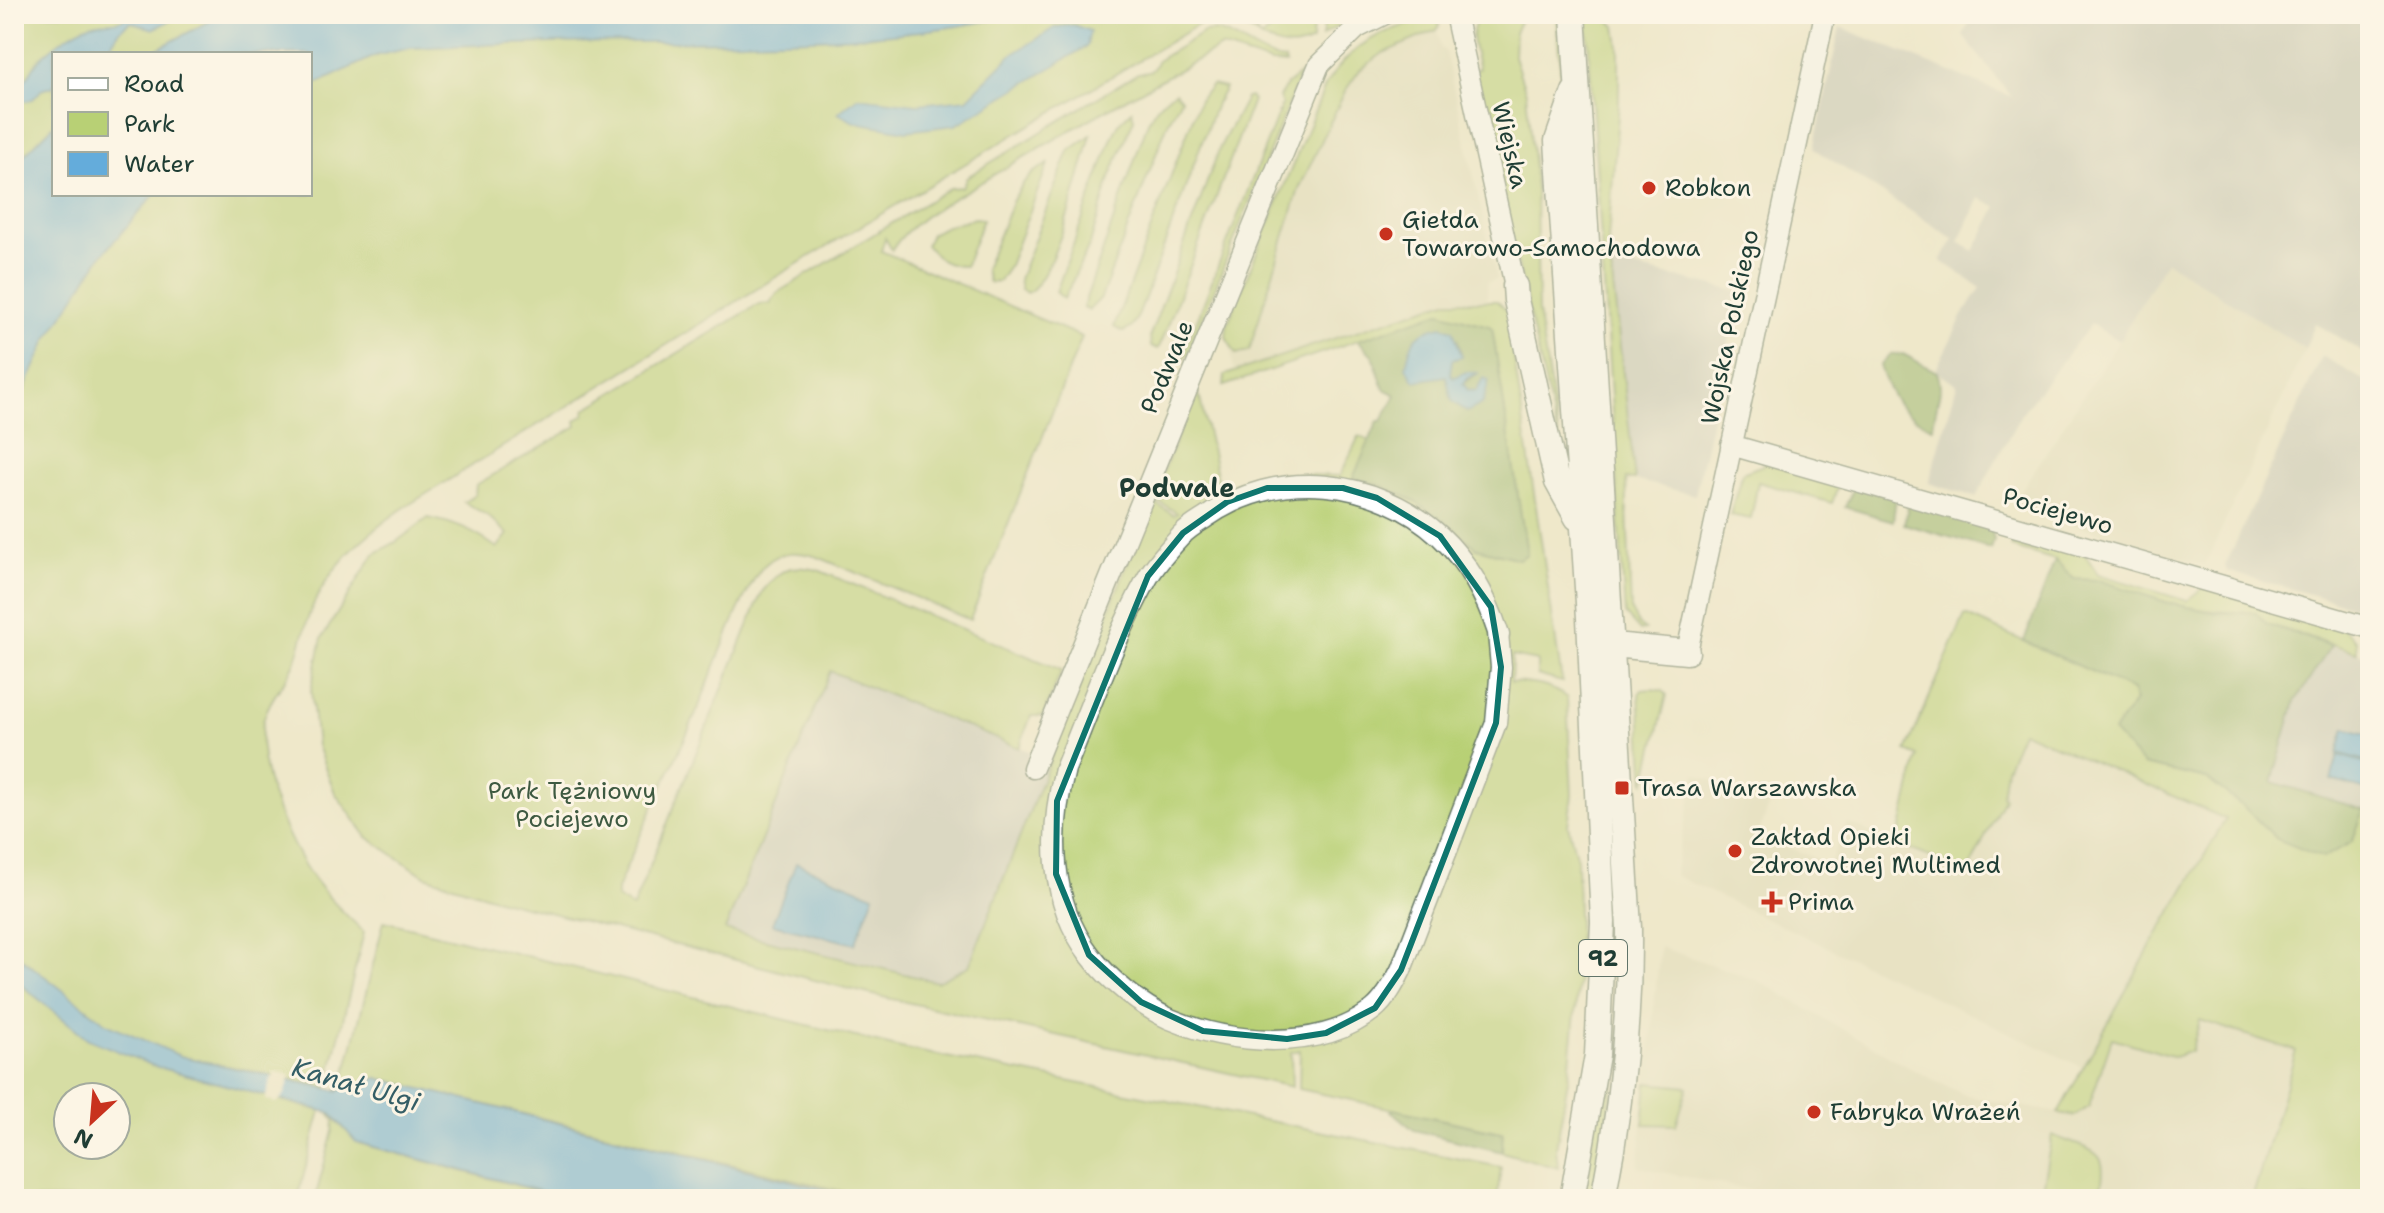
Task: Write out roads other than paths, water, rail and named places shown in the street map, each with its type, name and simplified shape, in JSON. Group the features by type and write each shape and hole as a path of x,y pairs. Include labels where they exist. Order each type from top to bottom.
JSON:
{"main road":[{"name":"92","path":"1573,14 1629,928 1629,1009 1620,1102 1603,1199"},
{"name":"92","path":"1572,1199 1597,1055 1603,948 1589,618 1557,141 1578,81"},
{"path":"1515,286 1557,482 1581,526"},
{"path":"1589,618 1613,645 1687,652"}],"street":[{"name":"Podwale","path":"1033,768 1319,65 1357,28 1385,14"},
{"name":"Wiejska","path":"1455,14 1515,286"},
{"name":"Wojska Polskiego","path":"1687,652 1818,15"},
{"name":"Pociejewo","path":"1731,445 2370,628"},
{"path":"1315,484 1377,498 1415,518 1440,536 1467,567 1491,607 1498,634 1501,667 1496,723 1401,970 1391,991 1375,1008 1355,1022 1326,1033 1287,1039 1247,1038 1203,1031 1168,1018 1141,1002 1089,955 1072,923 1056,874 1054,831 1057,801 1065,769 1148,576 1183,533 1227,502 1267,488 1315,484"}],"water":[{"path":"128,14 184,14 153,29 131,22 122,28 105,52 52,52 52,87 41,90 31,100 17,101 17,85 25,80 51,48 83,27 126,18"},
{"path":"223,14 1021,14 925,30 828,38 410,48 375,56 312,86 312,52 152,52"},
{"path":"1074,25 1090,31 1087,46 956,125 906,131 854,122 838,113 858,97 917,104 967,99 1010,56 1056,27"},
{"path":"52,127 52,196 153,196 101,256 47,340 14,412 14,165"},
{"path":"1442,326 1453,330 1462,357 1452,360 1450,373 1453,378 1466,372 1479,373 1463,384 1468,390 1476,391 1483,378 1489,380 1483,403 1467,412 1452,401 1446,376 1415,381 1406,367 1415,339 1426,331"},
{"path":"2345,728 2370,735 2370,762 2338,753"},
{"path":"2338,755 2370,764 2370,791 2331,780"},
{"path":"796,863 874,895 855,944 772,924"},
{"path":"14,953 106,1023 180,1056 338,1091 377,1078 863,1199 570,1199 356,1142 331,1113 154,1066 88,1039 14,979"}],"place":[{"name":"Robkon","path":"1649,188"},
{"name":"Giełda Towarowo-Samochodowa","path":"1386,234"},
{"name":"Trasa Warszawska","path":"1622,788"},
{"name":"Zakład Opieki Zdrowotnej Multimed","path":"1735,851"},
{"name":"Prima","path":"1772,902"},
{"name":"Fabryka Wrażeń","path":"1814,1112"}],"district":[{"name":"Podwale","path":"1177,487"}],"park label":[{"name":"Park Tężniowy Pociejewo","path":"572,805"}],"water label":[{"name":"Kanał Ulgi","path":"356,1084"}]}
